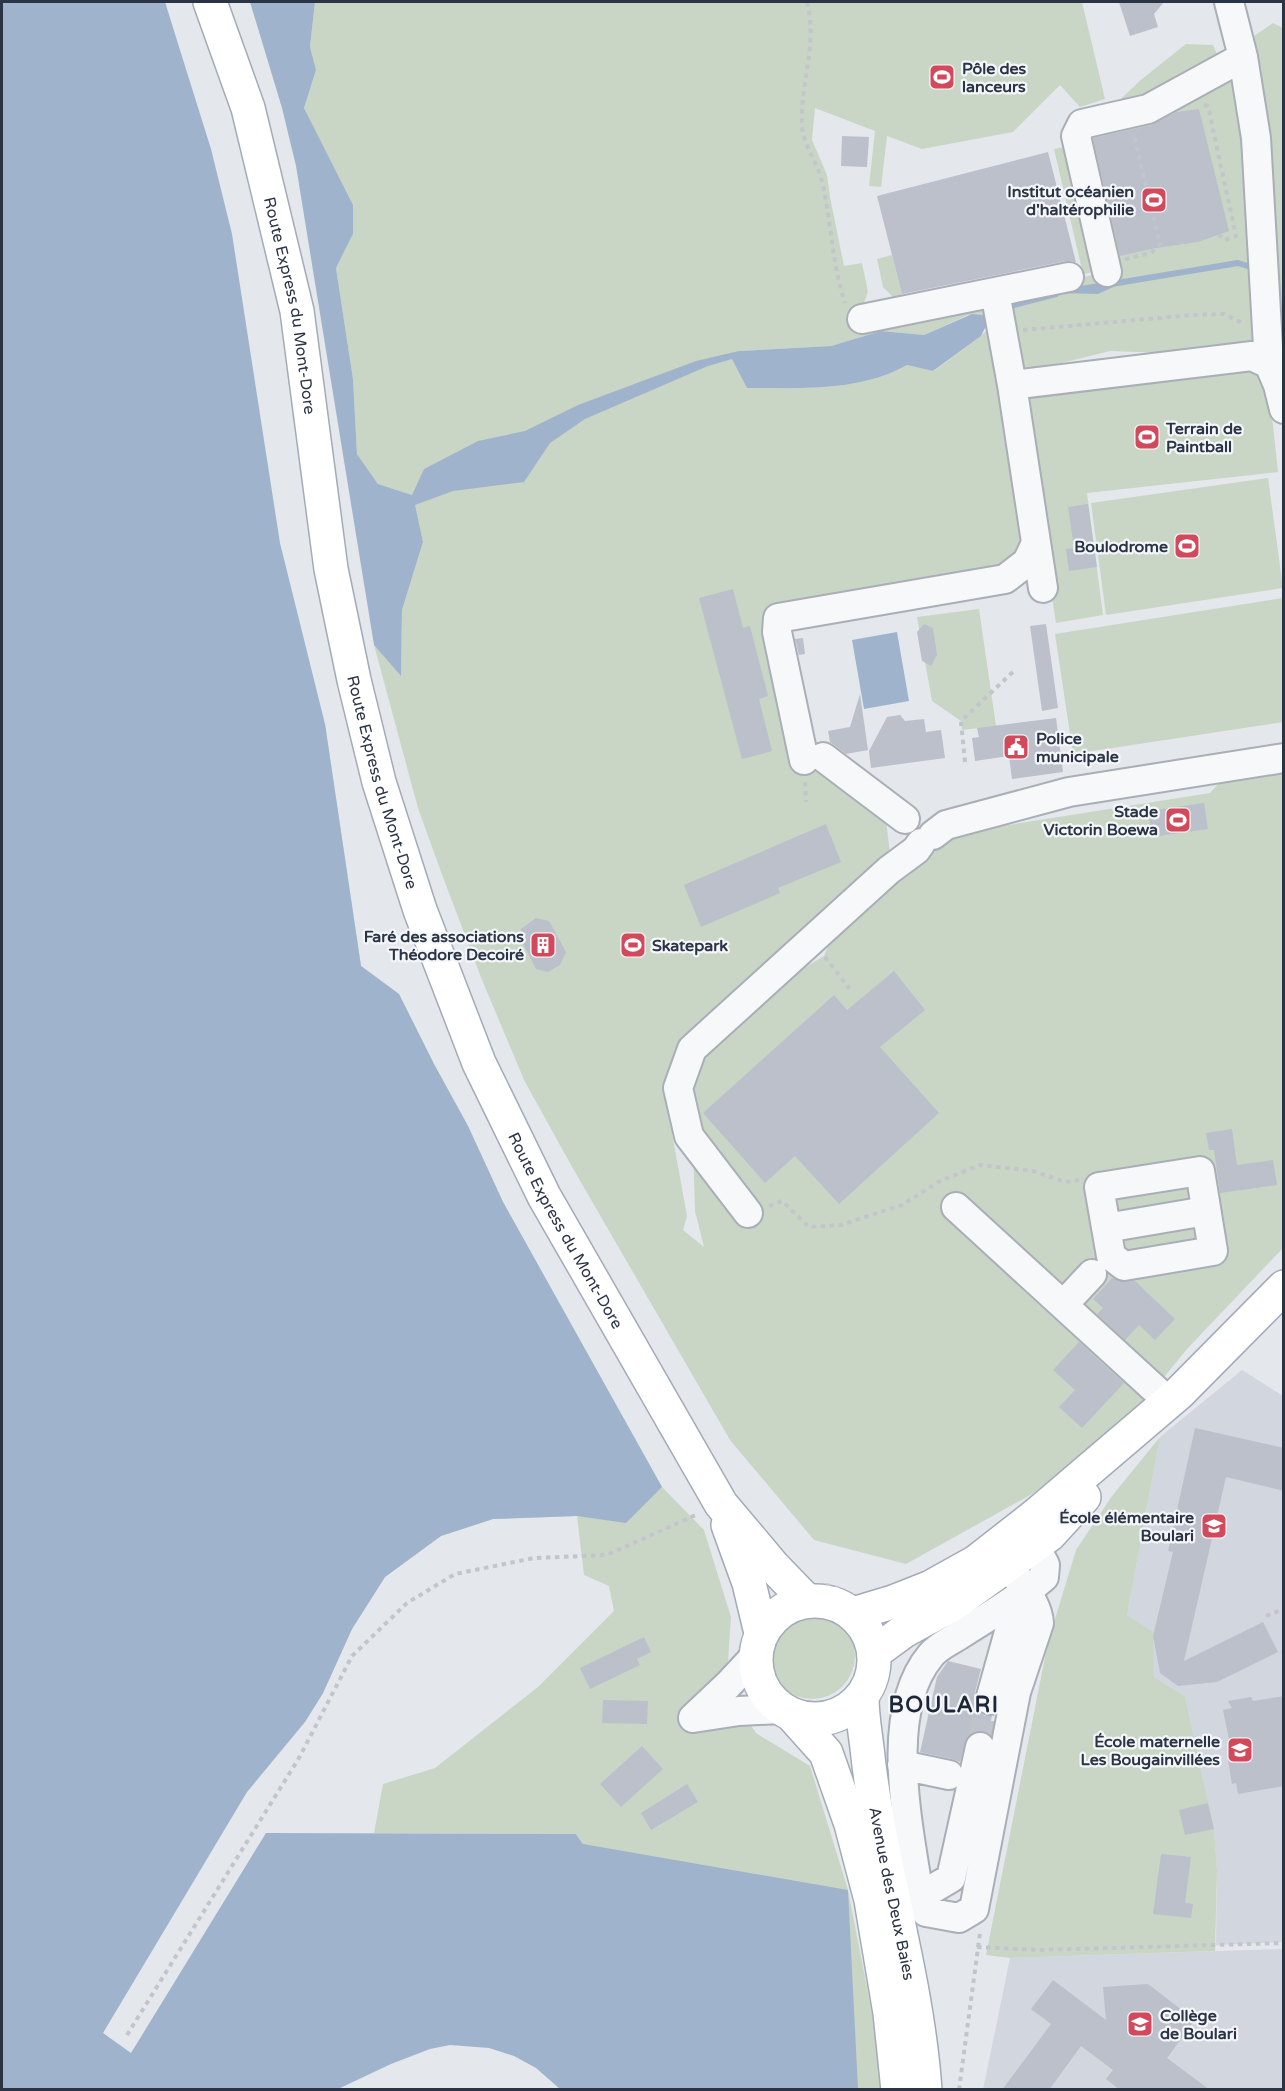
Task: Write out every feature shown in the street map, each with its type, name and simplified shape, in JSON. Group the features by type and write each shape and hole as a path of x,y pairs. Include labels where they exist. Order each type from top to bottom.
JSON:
{"main road":[{"name":"Route Express du Mont-Dore","path":"210,2 248,108 297,311 331,569 354,680 379,782 420,910 479,1063 544,1196 721,1504 774,1567 807,1601"},
{"path":"874,1653 904,1631 955,1603 1049,1536 1169,1402 1284,1287"},
{"path":"853,1614 902,1599 931,1587 976,1562 1036,1515 1169,1402"},
{"name":"Route Express du Mont-Dore","path":"721,1504 749,1583 759,1644"},
{"path":"823,1600 839,1605 853,1614 871,1638 874,1653 872,1677 862,1698 842,1714 817,1720 786,1712 770,1698 761,1686 756,1671 759,1644 773,1617 789,1606 823,1600"},
{"name":"Avenue des Deux Baies","path":"862,1698 862,1718 872,1797 912,1889 914,2001 925,2090"},
{"name":"Avenue des Deux Baies","path":"786,1712 826,1752 851,1824 871,1900 890,2013 898,2090"}],"street":[{"path":"1229,2 1242,57 1256,138 1269,345 1284,409"},
{"path":"1115,265 1076,136 1082,124 1148,109 1242,57"},
{"path":"862,319 1069,277"},
{"path":"995,292 1012,385 1043,588"},
{"path":"1012,385 1252,356 1269,345"},
{"path":"1036,543 1027,562 1005,579 778,618 777,632 814,759 919,830 1069,792 1284,758"},
{"path":"748,1213 689,1136 678,1088 692,1049 889,870 916,850 919,830"},
{"path":"1183,1256 1186,1215 1200,1171 1099,1187 1111,1256 1124,1266 1213,1251 1186,1215"},
{"path":"1134,1182 1147,1262"},
{"path":"956,1207 1169,1402"},
{"path":"1104,1215 1140,1222 1186,1215"},
{"path":"1064,1305 1092,1274"},
{"path":"1009,1565 1022,1594 1039,1614 1039,1623 1016,1692 974,1909 959,1918 926,1912 912,1889 903,1765 905,1719 916,1681 932,1654 1022,1594 1044,1577 1046,1565 1035,1546"},
{"path":"990,1700 1022,1594"},
{"path":"759,1644 728,1685 693,1718 739,1711 786,1712"},
{"path":"912,1889 951,1878 964,1777 980,1747"},
{"path":"903,1765 964,1777"}],"path":[{"path":"807,2 812,40 802,127 821,180 842,293 848,311 862,319"},
{"path":"1171,96 1179,106 1193,102 1208,106 1236,236 1226,240 1219,235"},
{"path":"1115,265 1151,253 1160,244 1129,113"},
{"path":"1003,333 1224,314 1265,335 1269,345"},
{"path":"965,762 961,721 1015,670"},
{"path":"821,952 852,992"},
{"path":"748,1213 782,1201 809,1227 841,1225 902,1205 940,1181 980,1165 1033,1171 1065,1182 1085,1179"},
{"path":"127,2035 299,1758 352,1656 406,1603 455,1574 534,1558 607,1555 721,1504"},
{"path":"1266,1616 1284,1609"},
{"path":"958,2090 977,1947 1040,1950 1284,1943"}],"shaded area":[{"name":"École élémentaire Boulari","path":"1242,1370 1283,1396 1283,1942 1216,1945 1217,1870 1214,1829 1185,1696 1154,1677 1152,1632 1127,1615 1160,1437"},
{"name":"Collège de Boulari","path":"1283,1949 1283,2089 983,2090 1010,1958"}],"green space":[{"path":"315,2 1082,2 1105,99 1080,107 1060,85 1013,132 922,149 887,136 881,187 869,186 875,131 815,108 812,140 827,175 844,266 862,263 868,292 864,303 853,306 857,327 976,305 991,316 968,315 924,335 881,331 831,346 739,351 747,388 809,388 850,384 889,374 907,365 934,371 981,336 993,323 1030,537 1020,562 781,607 797,751 885,812 890,854 675,1057 666,1100 687,1216 683,1230 704,1247 695,1211 692,1112 684,1086 702,1057 804,968 824,956 830,941 944,842 971,831 1210,793 1220,782 1283,773 1283,1248 1187,1349 1137,1410 1032,1494 906,1564 814,1540 730,1440 525,1082 482,980 441,872 418,808 374,645 401,675 402,610 423,542 412,495 378,484 357,454 353,379 336,268 353,234 304,108 316,70 310,48"},
{"path":"1273,23 1283,28 1283,372 1166,353 1110,351 1029,371 1015,359 1004,301 1079,278 1111,271 1083,274 1054,149 1070,146 1142,79 1186,44 1213,45 1227,77 1248,40"},
{"path":"892,255 903,298 894,298 883,287 877,259"},
{"name":"Terrain de Paintball","path":"1242,364 1261,370 1269,388 1278,472 1087,493 1103,615 1056,623 1022,402 1028,396"},
{"name":"Boulodrome","path":"1268,478 1283,588 1106,615 1091,503"},
{"path":"1283,598 1283,722 1073,754 1055,634"},
{"path":"979,609 996,726 962,730 961,721 932,701 917,617"},
{"path":"325,724 361,966 399,994 468,1126 503,1202 662,1487 704,1530 731,1617 728,1661 734,1700 756,1733 810,1766 848,1890 884,2075 883,2089 617,2089 583,1843 576,1834 374,1833 383,1784 435,1768 538,1687 614,1611 609,1586 584,1575 577,1516 493,1519 441,1536 385,1577 352,1629 323,1693 305,1722"},
{"path":"1160,1437 1127,1615 1153,1632 1154,1677 1185,1696 1214,1829 1217,1870 1215,1951 1010,1958 986,1955 1048,1642 1076,1550 1112,1496"},
{"path":"812,1613 836,1620 848,1632 855,1656 848,1680 836,1692 812,1699 788,1692 776,1680 769,1656 776,1632 788,1620"}],"water":[{"path":"2,2 165,2 211,149 232,234 280,543 325,724 361,966 399,994 468,1126 503,1202 662,1487 626,1523 577,1516 493,1519 441,1536 385,1577 352,1629 323,1693 305,1722 247,1792 103,2033 131,2053 266,1833 576,1834 583,1844 848,1890 858,2089 560,2089 536,2068 514,2056 489,2048 450,2045 430,2049 391,2064 338,2089 2,2089"},
{"path":"250,2 315,2 310,47 316,70 304,108 353,205 353,234 336,268 353,379 357,454 378,484 412,495 424,469 478,441 525,431 578,405 696,361 739,351 831,346 881,331 924,335 972,314 991,316 981,336 933,371 907,365 889,374 850,384 809,388 747,388 732,359 708,366 585,419 550,443 524,482 453,491 415,505 423,542 402,610 401,676 374,645 296,166 282,108"},
{"path":"1131,279 1098,294 1060,293"},
{"path":"897,632 909,701 864,709 852,640"}],"building":[{"path":"1119,2 1164,2 1154,14 1158,27 1130,36"},
{"path":"1199,109 1229,231 1198,242 1120,256 1093,138 1152,125 1177,112"},
{"path":"842,136 869,137 867,167 841,166"},
{"path":"1048,152 1076,262 1066,261 902,294 877,196"},
{"path":"1088,504 1097,567 1069,571 1066,549 1074,548 1068,507"},
{"path":"733,589 743,628 750,626 768,696 759,699 772,751 742,759 699,598"},
{"path":"924,624 933,628 937,655 931,666 922,661 917,632"},
{"path":"1046,624 1058,708 1042,711 1030,626"},
{"path":"803,638 805,654 799,655 795,639"},
{"path":"860,694 868,750 846,754 830,742 828,731 850,727"},
{"path":"900,715 905,721 924,719 926,732 941,730 945,758 871,768 869,751 887,717"},
{"name":"Police municipale","path":"1056,718 1063,772 1012,779 1009,756 975,761 972,738 979,737 977,728"},
{"name":"Stade Victorin Boewa","path":"1204,803 1208,829 1152,837 1148,811"},
{"path":"826,824 841,862 778,888 780,893 701,927 684,885"},
{"name":"Faré des associations Théodore Decoiré","path":"536,918 549,921 566,952 560,965 548,972 536,969 520,938 521,929"},
{"path":"894,971 925,1010 880,1047 939,1113 839,1204 795,1156 765,1183 703,1113 834,995 847,1010"},
{"path":"1232,1129 1237,1165 1273,1160 1277,1185 1220,1193 1214,1150 1209,1150 1206,1133"},
{"path":"1112,1278 1120,1282 1135,1281 1175,1319 1155,1340 1139,1325 1125,1340 1097,1314 1103,1308 1093,1299"},
{"path":"1079,1342 1124,1383 1082,1428 1059,1407 1075,1390 1053,1370"},
{"path":"1195,1428 1284,1448 1284,1491 1226,1477 1184,1661 1263,1622 1278,1652 1217,1682 1178,1686 1160,1673 1153,1636 1173,1552 1168,1551"},
{"path":"644,1637 651,1652 637,1659 640,1665 590,1689 580,1668"},
{"path":"948,1661 981,1669 974,1704 985,1716 992,1716 988,1733 976,1731 968,1736 960,1762 920,1752 937,1677"},
{"path":"1284,1696 1284,1786 1238,1794 1236,1783 1232,1784 1228,1760 1233,1759 1223,1710 1232,1708 1228,1701 1251,1697 1253,1701"},
{"path":"603,1700 648,1701 647,1724 602,1723"},
{"path":"642,1746 663,1769 621,1807 600,1784"},
{"path":"687,1784 698,1802 651,1830 641,1813"},
{"path":"1208,1803 1214,1829 1185,1835 1179,1810"},
{"path":"1161,1854 1191,1857 1185,1903 1193,1904 1191,1918 1153,1914"},
{"path":"1053,1980 1106,2020 1103,1987 1148,1984 1195,2020 1167,2058 1210,2090 1120,2090 1106,2079 1113,2070 1081,2046 1049,2090 1002,2090 1051,2024 1031,2009"}],"waterway":[{"path":"1075,290 1238,263 1254,268"},
{"path":"1006,307 1056,294"}],"tunnel":[{"path":"980,1747 990,1700"}],"place":[{"name":"Pôle des lanceurs","path":"942,77"},
{"name":"Institut océanien d'haltérophilie","path":"1154,200"},
{"name":"Terrain de Paintball","path":"1147,437"},
{"name":"Boulodrome","path":"1187,546"},
{"name":"Police municipale","path":"1016,747"},
{"name":"Stade Victorin Boewa","path":"1178,820"},
{"name":"Faré des associations Théodore Decoiré","path":"543,945"},
{"name":"Skatepark","path":"633,945"},
{"name":"École élémentaire Boulari","path":"1214,1526"},
{"name":"École maternelle Les Bougainvillées","path":"1240,1750"},
{"name":"Collège de Boulari","path":"1140,2024"}],"district":[{"name":"BOULARI","path":"944,1704"}]}
